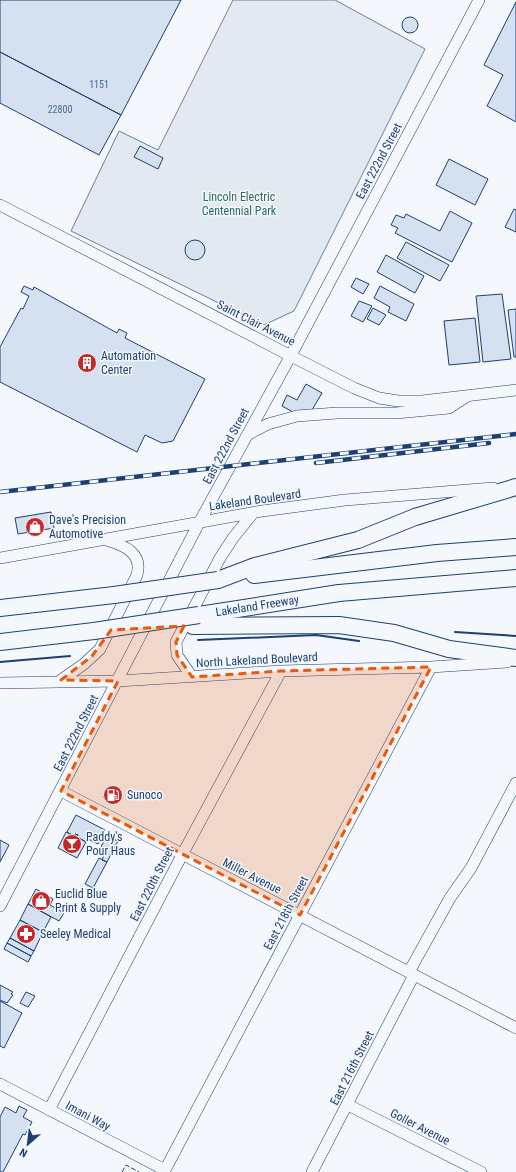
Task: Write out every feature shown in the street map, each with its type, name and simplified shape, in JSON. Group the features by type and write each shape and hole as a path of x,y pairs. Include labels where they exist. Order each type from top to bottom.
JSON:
{"highway":[{"path":"218,580 255,566 358,540 415,517 516,487"},
{"path":"0,608 114,596 218,580 437,553 516,547"},
{"name":"Lakeland Freeway","path":"196,620 339,593 516,578"},
{"path":"0,642 94,630 196,620 339,625 394,633 449,649 516,660"}],"street":[{"name":"East 222nd Street","path":"0,906 200,521 291,356 479,0"},
{"name":"Saint Clair Avenue","path":"0,205 291,356 354,388 379,398 398,401 422,401 516,390"},
{"path":"247,435 268,424 297,416 338,413 396,413 449,408 469,395"},
{"name":"Lakeland Boulevard","path":"0,558 254,512 345,500 516,487"},
{"path":"192,677 177,655 176,642 220,558 233,538 254,512"},
{"path":"61,680 84,664 100,649 137,575 139,568 138,561 131,550 103,539"},
{"name":"North Lakeland Boulevard","path":"0,682 61,680 118,681 281,671 431,667 516,660"},
{"name":"East 218th Street","path":"164,1170 431,667"},
{"name":"East 220th Street","path":"50,1110 182,855 281,671"},
{"name":"East 216th Street","path":"312,1172 348,1105 450,898 471,868 516,783"},
{"name":"Miller Avenue","path":"61,791 516,1028"},
{"name":"Imani Way","path":"0,1084 164,1170"},
{"name":"Goller Avenue","path":"348,1105 481,1172"}],"highlighted area":[{"path":"184,626 176,642 177,655 192,677 281,671 431,667 300,915 61,791 118,681 61,680 92,656 111,630"}],"green space":[{"name":"Lincoln Electric Centennial Park","path":"233,0 335,0 425,49 294,311 264,325 71,231 119,131 158,150"}],"building":[{"path":"0,0 181,0 121,115 0,52"},
{"path":"516,2 516,122 487,106 503,75 484,65"},
{"path":"410,17 416,19 418,25 416,31 410,33 404,31 402,25 404,19"},
{"path":"0,52 121,115 99,155 0,103"},
{"path":"140,146 163,158 158,169 134,157"},
{"path":"449,159 488,179 475,205 436,185"},
{"path":"514,209 516,210 516,232 505,227"},
{"path":"450,211 472,223 452,262 395,233 398,228 391,225 396,215 404,218 406,214 440,231"},
{"path":"195,240 202,243 205,250 202,257 195,260 188,257 185,250 188,243"},
{"path":"406,242 449,265 440,281 397,258"},
{"path":"386,255 424,276 415,293 377,272"},
{"path":"356,278 369,284 363,294 351,287"},
{"name":"Automation Center","path":"24,286 33,290 34,287 117,333 119,329 127,333 125,338 205,379 173,441 162,443 145,435 137,452 0,382 0,347 21,308 23,309 29,296 21,292"},
{"path":"380,286 414,304 406,321 388,312 390,307 374,298"},
{"path":"502,294 511,359 483,362 476,296"},
{"path":"359,301 372,306 363,322 351,316"},
{"path":"373,308 386,315 379,325 367,319"},
{"path":"516,309 516,357 514,357 508,310"},
{"path":"475,318 480,362 449,365 444,321"},
{"path":"306,384 322,393 312,410 293,412 282,406 287,395 297,400"},
{"path":"51,512 54,528 18,534 15,518"},
{"path":"108,788 121,794 115,804 103,797"},
{"path":"76,815 105,830 98,844 88,839 86,842 77,837 78,835 75,834 74,836 67,832"},
{"path":"66,832 74,836 75,834 78,835 77,837 86,842 77,858 58,848"},
{"path":"107,836 118,841 107,862 102,860 104,855 98,852"},
{"path":"0,840 9,845 0,862"},
{"path":"99,858 107,862 93,888 85,884"},
{"path":"36,889 53,899 50,905 64,913 59,921 28,904"},
{"path":"28,904 51,917 43,932 20,920"},
{"path":"20,920 43,932 34,951 10,938"},
{"path":"10,938 34,951 31,956 7,943"},
{"path":"7,943 31,956 28,962 4,949"},
{"path":"0,985 13,992 11,994 13,995 7,1003 0,1000"},
{"path":"26,992 35,996 28,1007 20,1003"},
{"path":"0,1001 22,1013 4,1048 0,1046"},
{"path":"19,1106 27,1110 23,1117 32,1122 25,1135 23,1134 3,1172 0,1172 0,1117 5,1107 16,1113"}],"railway":[{"path":"0,492 516,434"},
{"path":"316,463 489,443"}],"fence":[{"path":"122,1172 126,1165 139,1172"}],"wall":[{"path":"455,632 516,636"},
{"path":"198,640 316,635 359,641"},
{"path":"0,662 70,656"}],"place":[{"name":"Automation Center","path":"87,363"},
{"name":"Dave's Precision Automotive","path":"35,527"},
{"name":"Sunoco","path":"113,795"},
{"name":"Paddy's Pour Haus","path":"72,844"},
{"name":"Euclid Blue Print & Supply","path":"41,901"},
{"name":"Seeley Medical","path":"26,934"}]}
